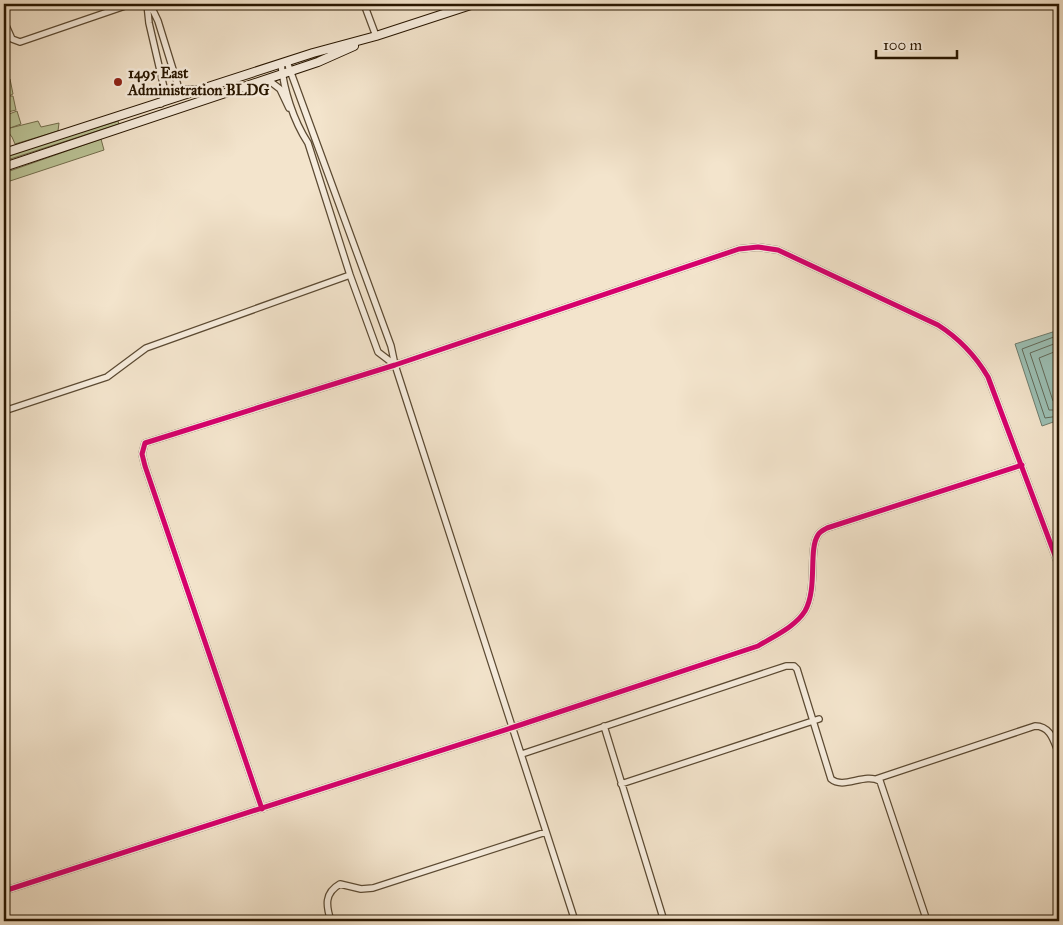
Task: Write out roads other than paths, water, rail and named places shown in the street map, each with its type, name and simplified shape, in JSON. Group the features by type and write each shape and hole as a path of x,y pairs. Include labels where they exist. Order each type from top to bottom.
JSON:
{"street":[{"path":"4,20 12,39 20,42 131,4"},
{"path":"148,4 158,21 180,89 201,91"},
{"path":"148,4 149,23 165,92 162,104"},
{"path":"364,4 376,36"},
{"path":"4,153 474,4"},
{"path":"4,167 318,62 376,36"},
{"path":"284,63 300,130"},
{"path":"286,72 381,318 575,921"},
{"path":"266,79 280,89 308,143 350,275 378,352 395,365"},
{"path":"262,809 145,466 142,448 153,439 395,365 739,249 767,247 791,256 923,318 959,339 980,363 988,377 1059,566"},
{"path":"4,411 106,377 146,348 350,275"},
{"path":"4,891 262,809 758,646 790,626 805,611 811,593 816,540 820,532 827,528 1022,466"},
{"path":"522,754 790,665 797,669 812,721 834,782 845,782 868,777 876,779 1035,726 1045,727 1050,731 1059,754"},
{"path":"622,784 819,719"},
{"path":"604,726 664,921"},
{"path":"876,779 882,787 927,921"},
{"path":"331,921 326,901 331,890 340,884 361,889 373,888 546,832"}],"water":[{"path":"1059,330 1059,420 1042,426 1015,344"}],"place":[{"name":"1495 East Administration BLDG","path":"118,82"}]}
